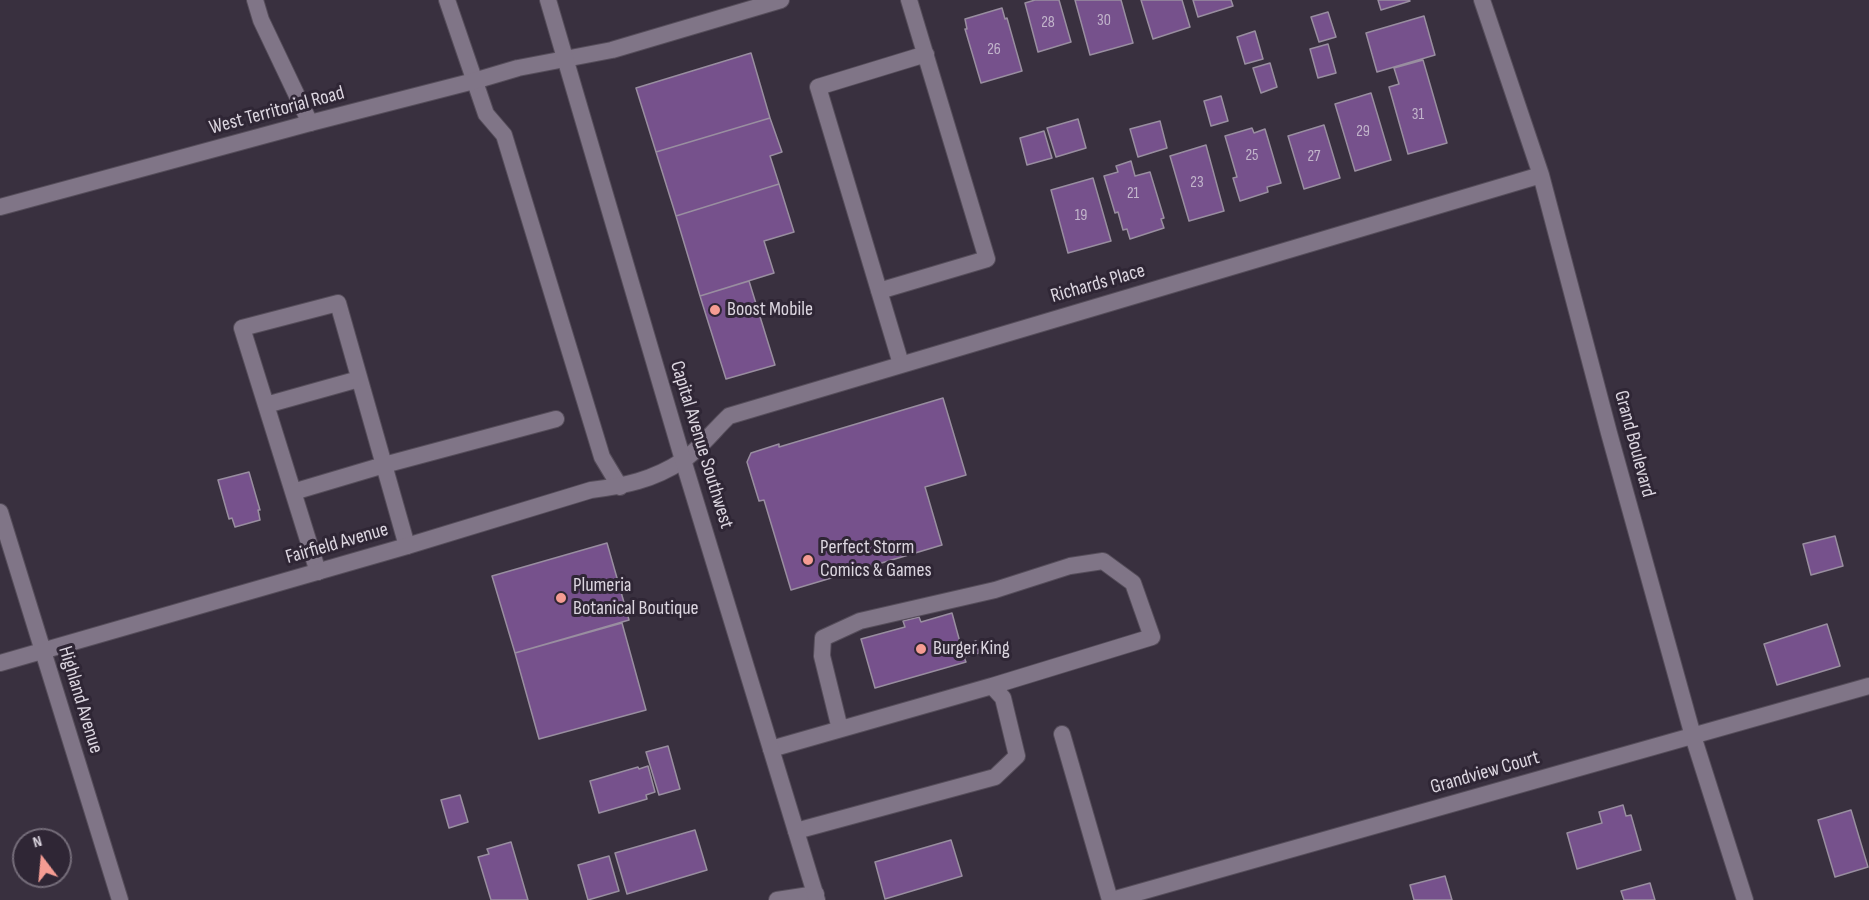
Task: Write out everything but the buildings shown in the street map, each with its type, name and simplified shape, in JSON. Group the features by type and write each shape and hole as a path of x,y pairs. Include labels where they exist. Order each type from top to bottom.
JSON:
{"street":[{"path":"255,0 261,20 310,123"},
{"path":"447,0 486,114 504,135 602,458 620,487"},
{"name":"Capital Avenue Southwest","path":"548,0 683,460 817,897"},
{"name":"West Territorial Road","path":"0,207 518,68 612,50 781,0"},
{"path":"879,291 987,259 909,0"},
{"name":"Grand Boulevard","path":"1482,0 1541,175 1609,433 1693,736 1745,900"},
{"path":"901,364 818,87 926,54"},
{"name":"Richards Place","path":"683,460 729,416 1541,175"},
{"path":"318,572 242,328 338,303 407,546"},
{"path":"266,405 359,379"},
{"path":"293,492 556,419"},
{"name":"Fairfield Avenue","path":"0,663 407,546 591,490 620,487 645,481 683,460"},
{"name":"Highland Avenue","path":"0,512 120,900"},
{"path":"771,749 992,686 1152,637 1132,583 1103,561 1070,566 995,590 860,621 823,638 822,656 840,729"},
{"path":"796,831 995,777 1017,756 1003,698 992,686"},
{"name":"Grandview Court","path":"1111,900 1143,896 1869,686"},
{"path":"1062,734 1111,900"},
{"path":"777,900 817,897"}],"place":[{"name":"Boost Mobile","path":"715,310"},
{"name":"Perfect Storm Comics & Games","path":"808,560"},
{"name":"Plumeria Botanical Boutique","path":"561,598"},
{"name":"Burger King","path":"921,649"}]}
